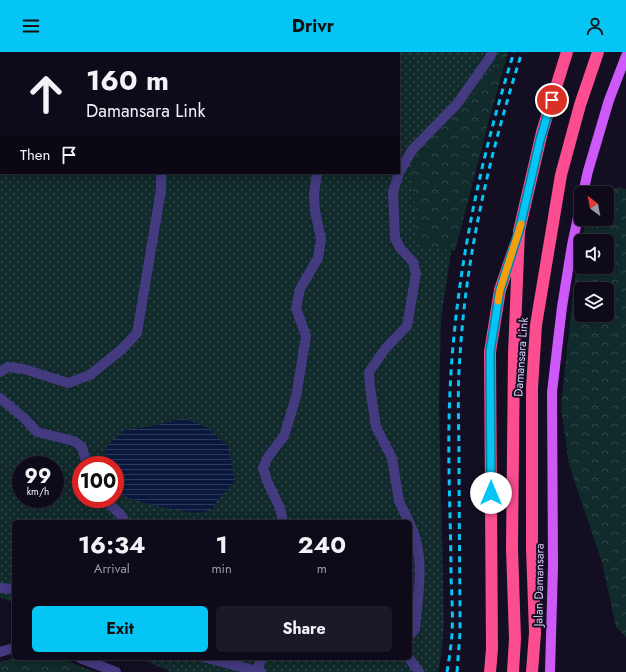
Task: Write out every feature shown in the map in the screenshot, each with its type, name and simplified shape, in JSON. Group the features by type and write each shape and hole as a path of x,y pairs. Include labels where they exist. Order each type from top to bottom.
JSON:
{"highway":[{"name":"Damansara Link","path":"513,672 515,639 512,548 514,354 519,231 542,132 567,52"},
{"name":"Damansara Link","path":"532,672 535,633 532,548 532,388 536,325 561,175 580,105 598,52"},
{"path":"490,672 492,649 490,352 500,290 519,231"}],"main road":[{"path":"585,186 608,100 626,56"},
{"name":"Jalan Damansara","path":"550,672 553,566 552,392 562,307 576,226"},
{"path":"553,566 555,672"}],"lane":[{"path":"400,171 412,150 457,104 492,52"},
{"path":"0,372 8,367 24,369 68,383 90,375 122,349 137,333 161,190 161,174"},
{"path":"283,520 280,508 267,481 263,468 268,457 284,436 296,397 306,336 296,308 300,289 318,258 322,239 315,212 314,195 318,174"},
{"path":"399,174 393,192 395,238 400,248 413,262 416,274 407,326 385,348 369,372 376,427 392,458 399,501 408,520"},
{"path":"0,398 37,432 74,441 82,447 84,456"},
{"path":"114,508 124,520"},
{"path":"412,527 416,536 420,574 414,629 412,632"},
{"path":"0,588 12,589"},
{"path":"0,652 12,649"},
{"path":"85,660 116,672"},
{"path":"215,660 259,671 262,660"},
{"path":"410,660 419,672"}],"green space":[{"path":"400,52 500,52 494,73 473,110 441,318 439,404 444,625 438,672 171,672 144,660 412,660 412,520 12,520 12,602 0,597 0,174 400,174"},
{"path":"500,52 508,52 455,251 417,245 411,157 494,73"},
{"path":"618,187 626,189 626,637 616,627 602,562 569,465 561,407 574,285 574,322 614,322 614,282 575,282 576,274 614,274 614,234 583,234 585,226 614,226 614,189"},
{"path":"12,659 66,660 95,672 0,672 0,662"}],"water":[{"path":"184,418 206,427 228,446 235,480 216,502 213,509 197,513 188,512 143,502 124,495 124,456 105,456 107,445 125,430 153,426"}],"railway":[{"path":"447,672 452,627 449,423 451,376 460,282 477,189 500,98 514,52"},
{"path":"457,672 460,633 458,408 463,317 474,240 490,164 522,52"}],"slow traffic":[{"path":"498,301 500,290 521,224"}],"route":[{"path":"491,493 490,352 500,290 519,231 542,132 552,100"}]}
